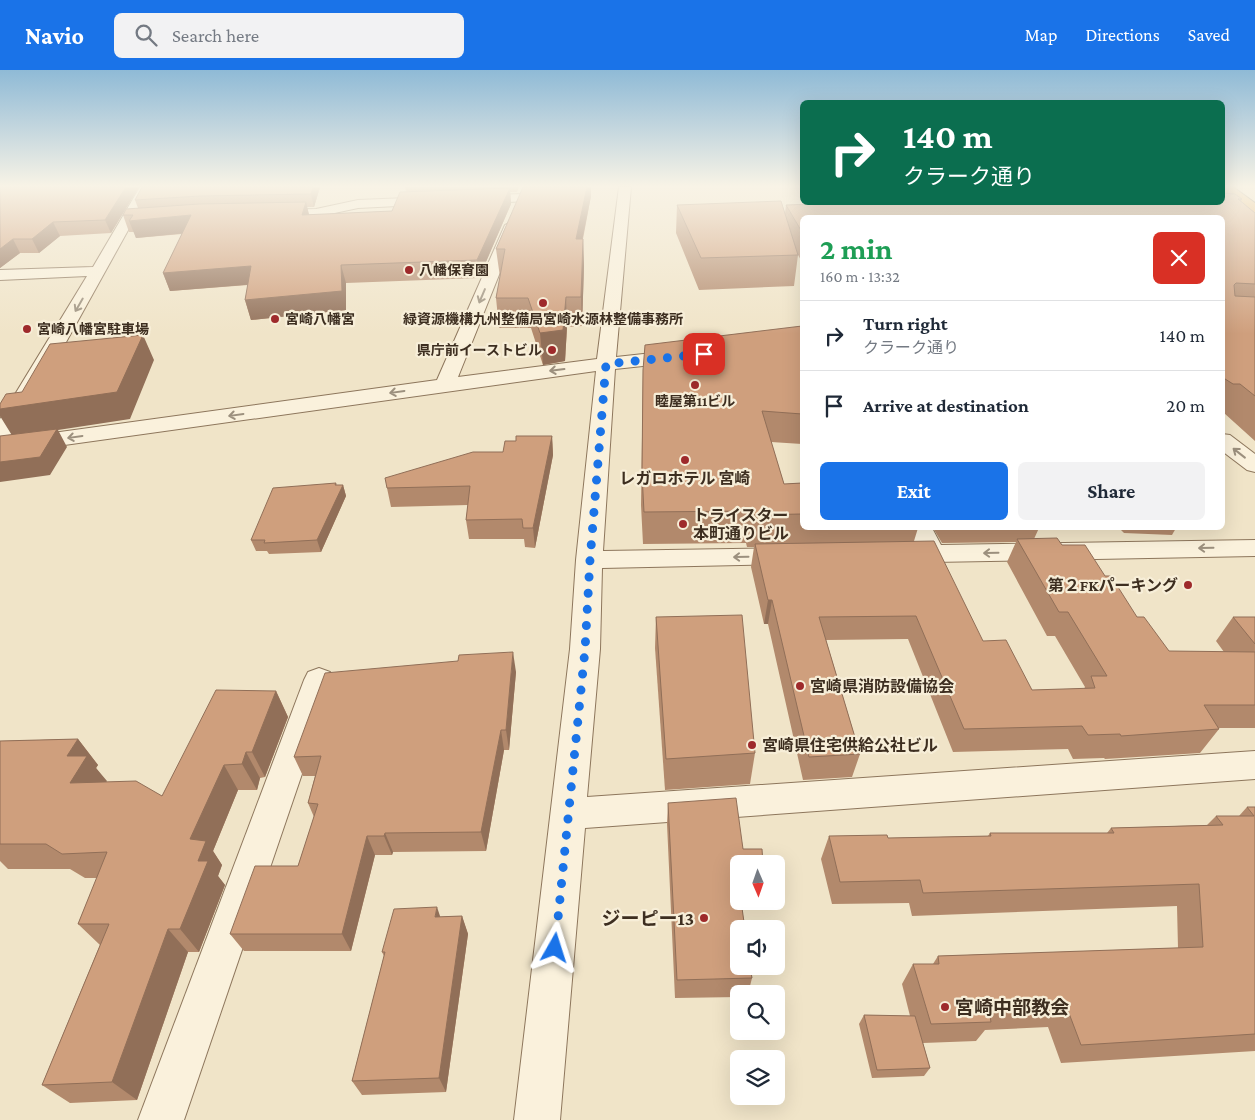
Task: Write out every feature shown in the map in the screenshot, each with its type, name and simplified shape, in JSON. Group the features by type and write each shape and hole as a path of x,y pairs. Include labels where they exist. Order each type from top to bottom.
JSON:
{"street":[{"path":"0,436 118,236"},
{"path":"445,385 507,236"},
{"path":"537,1120 585,650 590,560 606,364 620,236"},
{"path":"0,275 98,271"},
{"path":"0,447 445,385 606,364 694,355"},
{"path":"1225,442 1255,465"},
{"path":"921,530 933,554"},
{"path":"874,555 1255,548"},
{"path":"590,560 815,556"},
{"path":"161,1120 320,680"},
{"path":"568,814 1255,765"}],"building":[{"path":"0,236 36,236 32,239 13,239 0,249"},
{"path":"181,236 488,236 477,260 341,265 342,291 245,300 251,266 163,273"},
{"path":"502,236 577,236 576,239 583,239 581,297 566,297 563,330 540,333 528,298 496,298 505,249 496,249"},
{"path":"691,236 792,236 798,255 701,258"},
{"path":"1225,236 1255,236 1255,284 1236,283 1234,285 1235,296 1255,297 1255,396 1240,384 1233,384 1225,379"},
{"path":"800,326 800,414 762,411 784,484 800,483 800,514 751,515 750,511 644,512 642,474 645,345"},
{"path":"143,335 117,392 0,409 0,404 6,394 22,392 50,344"},
{"path":"57,429 40,457 0,462 0,436"},
{"path":"516,436 552,436 533,528 523,528 522,519 466,520 470,486 387,488 385,478 473,452 503,452 505,441 516,441"},
{"path":"336,483 335,485 343,485 317,540 264,543 265,540 251,540 273,488"},
{"path":"1057,538 1062,545 1085,545 1105,576 1111,576 1137,617 1144,617 1169,651 1255,652 1255,705 1204,705 1219,729 1121,736 1120,734 1088,735 1082,726 964,729 916,616 819,617 860,754 809,757 772,600 768,600 755,544 934,541 983,641 1006,640 1032,690 1095,688 1091,676 1107,676 1068,612 1059,612 1017,539"},
{"path":"742,615 755,753 666,759 656,617"},
{"path":"1233,617 1255,617 1255,644"},
{"path":"513,652 506,730 501,730 481,832 385,833 384,836 367,836 342,934 230,934 255,866 298,866 318,804 308,803 321,756 294,757 325,673 458,661 459,655"},
{"path":"216,690 276,691 252,752 246,752 242,764 224,765 190,839 206,841 198,861 208,861 180,929 168,929 112,1082 42,1085 109,924 78,924 107,852 62,854 46,844 0,844 0,741 78,739 67,756 87,756 70,783 136,781 162,796"},
{"name":"ジーピー13","path":"736,798 743,849 762,849 762,855 730,855 730,910 742,910 744,920 730,920 730,975 752,975 752,978 677,980 668,803"},
{"path":"1247,807 1255,807 1255,1034 1081,1045 1067,1008 989,1011 991,1022 931,1024 913,964 939,964 938,956 1203,947 1199,884 923,893 920,880 840,882 829,836 887,835 888,838 991,836 990,833 1114,833 1111,828 1223,825 1216,816 1254,816"},
{"path":"437,907 435,917 462,916 439,1078 352,1081 394,909"},
{"path":"864,1015 915,1016 930,1068 877,1070"}],"place":[{"name":"八幡保育園","path":"409,270"},
{"name":"緑資源機構九州整備局宮崎水源林整備事務所","path":"543,303"},
{"name":"宮崎八幡宮","path":"275,319"},
{"name":"宮崎八幡宮駐車場","path":"27,329"},
{"name":"県庁前イーストビル","path":"552,350"},
{"name":"睦屋第11ビル","path":"695,385"},
{"name":"レガロホテル 宮崎","path":"685,460"},
{"name":"トライスター 本町通りビル","path":"683,524"},
{"name":"第２FKパーキング","path":"1188,585"},
{"name":"宮崎県消防設備協会","path":"800,686"},
{"name":"宮崎県住宅供給公社ビル","path":"752,745"},
{"name":"ジーピー13","path":"704,918"},
{"name":"宮崎中部教会","path":"945,1007"}],"route":[{"path":"555,948 585,650 590,560 606,364 704,354"}]}
